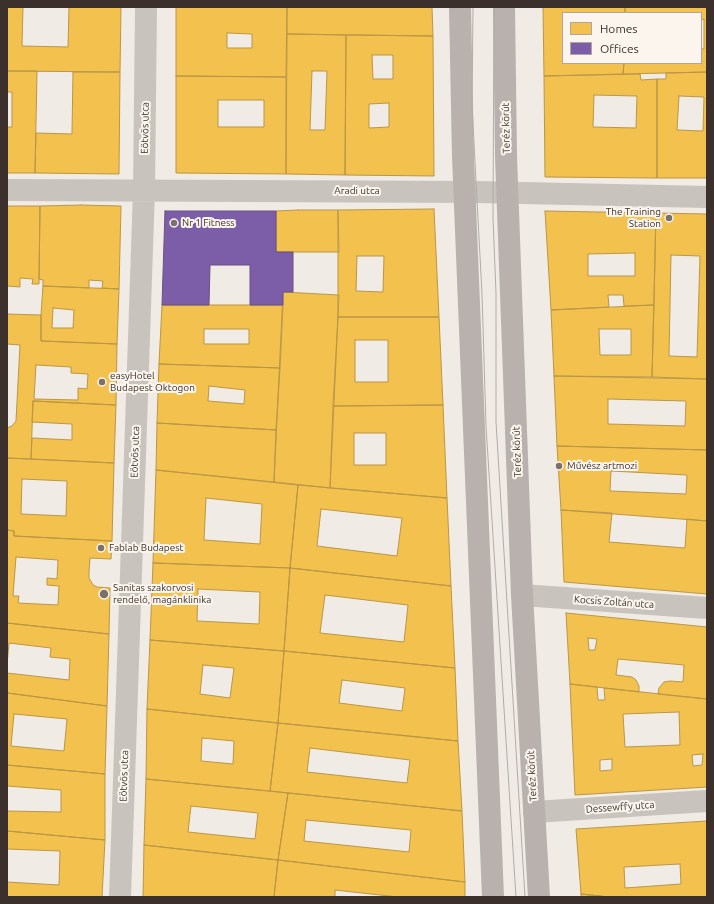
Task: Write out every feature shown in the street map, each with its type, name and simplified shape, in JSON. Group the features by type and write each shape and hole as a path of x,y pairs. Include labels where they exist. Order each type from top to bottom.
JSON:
{"main road":[{"path":"460,7 464,192 493,897"},
{"name":"Teréz körút","path":"504,7 508,193 522,595 539,897"}],"street":[{"name":"Eötvös utca","path":"120,897 144,190 146,7"},
{"name":"Aradi utca","path":"7,190 464,192 707,197"},
{"name":"Kocsis Zoltán utca","path":"522,595 707,608"},
{"name":"Dessewffy utca","path":"534,812 707,802"}],"building: Homes":[{"path":"7,7 23,7 22,46 68,47 69,7 121,7 120,72 7,71"},
{"path":"176,7 287,7 286,77 176,76","holes":["227,33 252,34 252,48 227,48"]},
{"path":"287,7 432,7 433,36 287,34"},
{"path":"543,7 625,7 625,12 562,12 562,64 624,64 623,74 544,76"},
{"path":"625,7 707,7 707,72 623,74 624,64 702,64 702,49 704,49 704,19 702,20 702,12 625,12"},
{"path":"287,34 346,35 345,175 286,174","holes":["312,71 327,71 325,130 310,130"]},
{"path":"346,35 433,36 434,176 345,175","holes":["372,55 393,55 393,79 373,79","389,103 389,127 369,128 369,104"]},
{"path":"7,71 37,71 35,173 7,173 7,127 12,127 12,92 7,92"},
{"path":"73,72 120,72 119,174 35,173 36,133 72,134"},
{"path":"707,72 707,178 657,178 657,79 666,79 666,73","holes":["679,96 704,97 703,131 677,130"]},
{"path":"640,74 641,80 657,79 657,178 545,177 544,76","holes":["594,95 637,96 636,128 593,127"]},
{"path":"176,76 286,77 286,174 176,173","holes":["218,100 264,100 264,127 218,127"]},
{"path":"7,206 40,206 39,284 32,284 33,279 20,278 20,287 7,286"},
{"path":"40,206 121,206 119,289 102,288 103,281 89,280 89,288 43,286 43,280 39,279"},
{"path":"434,209 439,317 338,317 338,210","holes":["357,256 384,256 383,292 356,291"]},
{"path":"338,210 339,252 276,252 276,211"},
{"path":"545,211 656,213 654,305 624,306 623,295 608,295 609,307 551,310","holes":["635,253 635,276 588,276 588,254"]},
{"path":"656,213 707,214 707,379 652,377","holes":["671,255 700,256 697,357 669,356"]},
{"path":"43,286 119,289 117,344 41,341","holes":["53,308 74,310 73,328 52,328"]},
{"path":"283,292 339,295 330,488 274,482"},
{"path":"162,305 283,305 280,368 159,364","holes":["204,329 249,329 249,344 204,344"]},
{"path":"654,305 652,377 554,376 551,310","holes":["599,329 631,329 631,355 600,355"]},
{"name":"easyHotel Budapest Oktogon","path":"7,314 41,315 41,341 117,344 116,405 33,401 31,459 7,458 7,428 12,426 16,421 20,345 7,344","holes":["36,365 71,367 71,373 88,374 87,389 78,388 78,400 34,399"]},
{"path":"338,317 439,317 443,405 333,406","holes":["355,340 388,340 388,382 355,382"]},
{"path":"159,364 280,368 276,430 157,423","holes":["209,386 245,390 244,404 208,401"]},
{"path":"554,376 707,379 707,450 557,446","holes":["608,399 686,401 685,426 608,424"]},
{"path":"33,401 116,405 114,463 31,459 32,438 72,440 72,424 32,422"},
{"path":"443,405 447,498 330,488 333,406","holes":["354,433 386,433 386,465 354,465"]},
{"path":"157,423 276,430 274,482 156,470"},
{"path":"557,446 707,450 707,521 561,510","holes":["611,471 687,475 686,494 610,491"]},
{"path":"7,458 114,463 112,541 14,536 14,531 7,530","holes":["22,479 67,481 66,516 21,514"]},
{"path":"156,470 298,485 290,568 153,563","holes":["206,498 262,504 260,544 204,540"]},
{"path":"298,485 447,498 451,586 290,568","holes":["321,509 402,518 397,556 317,546"]},
{"path":"561,510 612,513 609,542 685,548 687,519 707,521 707,594 564,582"},
{"path":"7,530 14,531 14,536 112,541 111,559 90,558 89,572 89,578 93,585 97,587 110,588 109,634 7,623","holes":["16,557 58,560 57,579 47,578 47,585 59,586 58,605 18,603 19,596 13,596"]},
{"path":"153,563 290,568 284,651 150,640","holes":["198,589 260,592 259,624 197,621"]},
{"path":"290,568 451,586 455,668 284,651","holes":["325,595 408,605 404,642 320,633"]},
{"path":"566,613 707,627 707,699 658,694 659,688 664,682 683,682 684,665 618,659 616,675 632,677 636,680 639,686 639,692 570,684","holes":["588,638 597,639 595,650 589,650"]},
{"path":"7,623 109,634 107,706 7,693 7,673 69,680 70,659 50,657 51,648 9,643 7,665"},
{"path":"150,640 284,651 278,723 147,709","holes":["203,665 234,668 230,698 200,694"]},
{"path":"284,651 455,668 458,741 278,723","holes":["342,680 405,688 402,711 339,703"]},
{"path":"570,684 597,687 598,700 605,700 604,688 707,699 707,787 575,795","holes":["679,712 680,745 625,747 623,714","703,754 702,765 693,766 692,755","612,759 612,770 600,771 600,760"]},
{"path":"7,693 107,706 105,774 7,765","holes":["14,714 67,719 64,751 11,746"]},
{"path":"147,709 278,723 270,791 146,779","holes":["202,738 234,741 233,764 201,761"]},
{"path":"278,723 458,741 462,811 270,791","holes":["310,748 410,760 407,783 307,772"]},
{"path":"7,765 105,774 105,840 7,831 7,811 61,812 61,790 7,786"},
{"path":"146,779 288,793 278,860 144,845","holes":["191,806 258,813 255,839 188,832"]},
{"path":"288,793 462,811 465,882 278,860","holes":["306,820 411,830 409,852 304,841"]},
{"path":"707,821 707,897 609,897 581,894 576,829","holes":["680,864 681,884 625,888 624,867"]},
{"path":"7,831 105,840 102,897 7,897 7,882 59,885 60,851 7,849"},
{"path":"144,845 278,860 274,897 143,897"},
{"path":"278,860 465,882 465,897 398,897 335,890 335,897 274,897"},
{"path":"581,894 609,897 581,897"}],"building: Offices":[{"path":"165,211 276,211 276,252 293,252 293,292 283,292 283,305 250,305 250,265 210,265 209,305 162,305"}],"tram line":[{"path":"473,7 472,105 482,294 486,426 516,897"},
{"path":"494,7 493,218 496,293 496,422 525,897"}],"place":[{"name":"The Training Station","path":"669,218"},
{"name":"Nr 1 Fitness","path":"174,223"},
{"name":"easyHotel Budapest Oktogon","path":"102,382"},
{"name":"Művész artmozi","path":"559,466"},
{"name":"Fablab Budapest","path":"101,548"},
{"name":"Sanitas szakorvosi rendelő, magánklinika","path":"104,594"}]}
